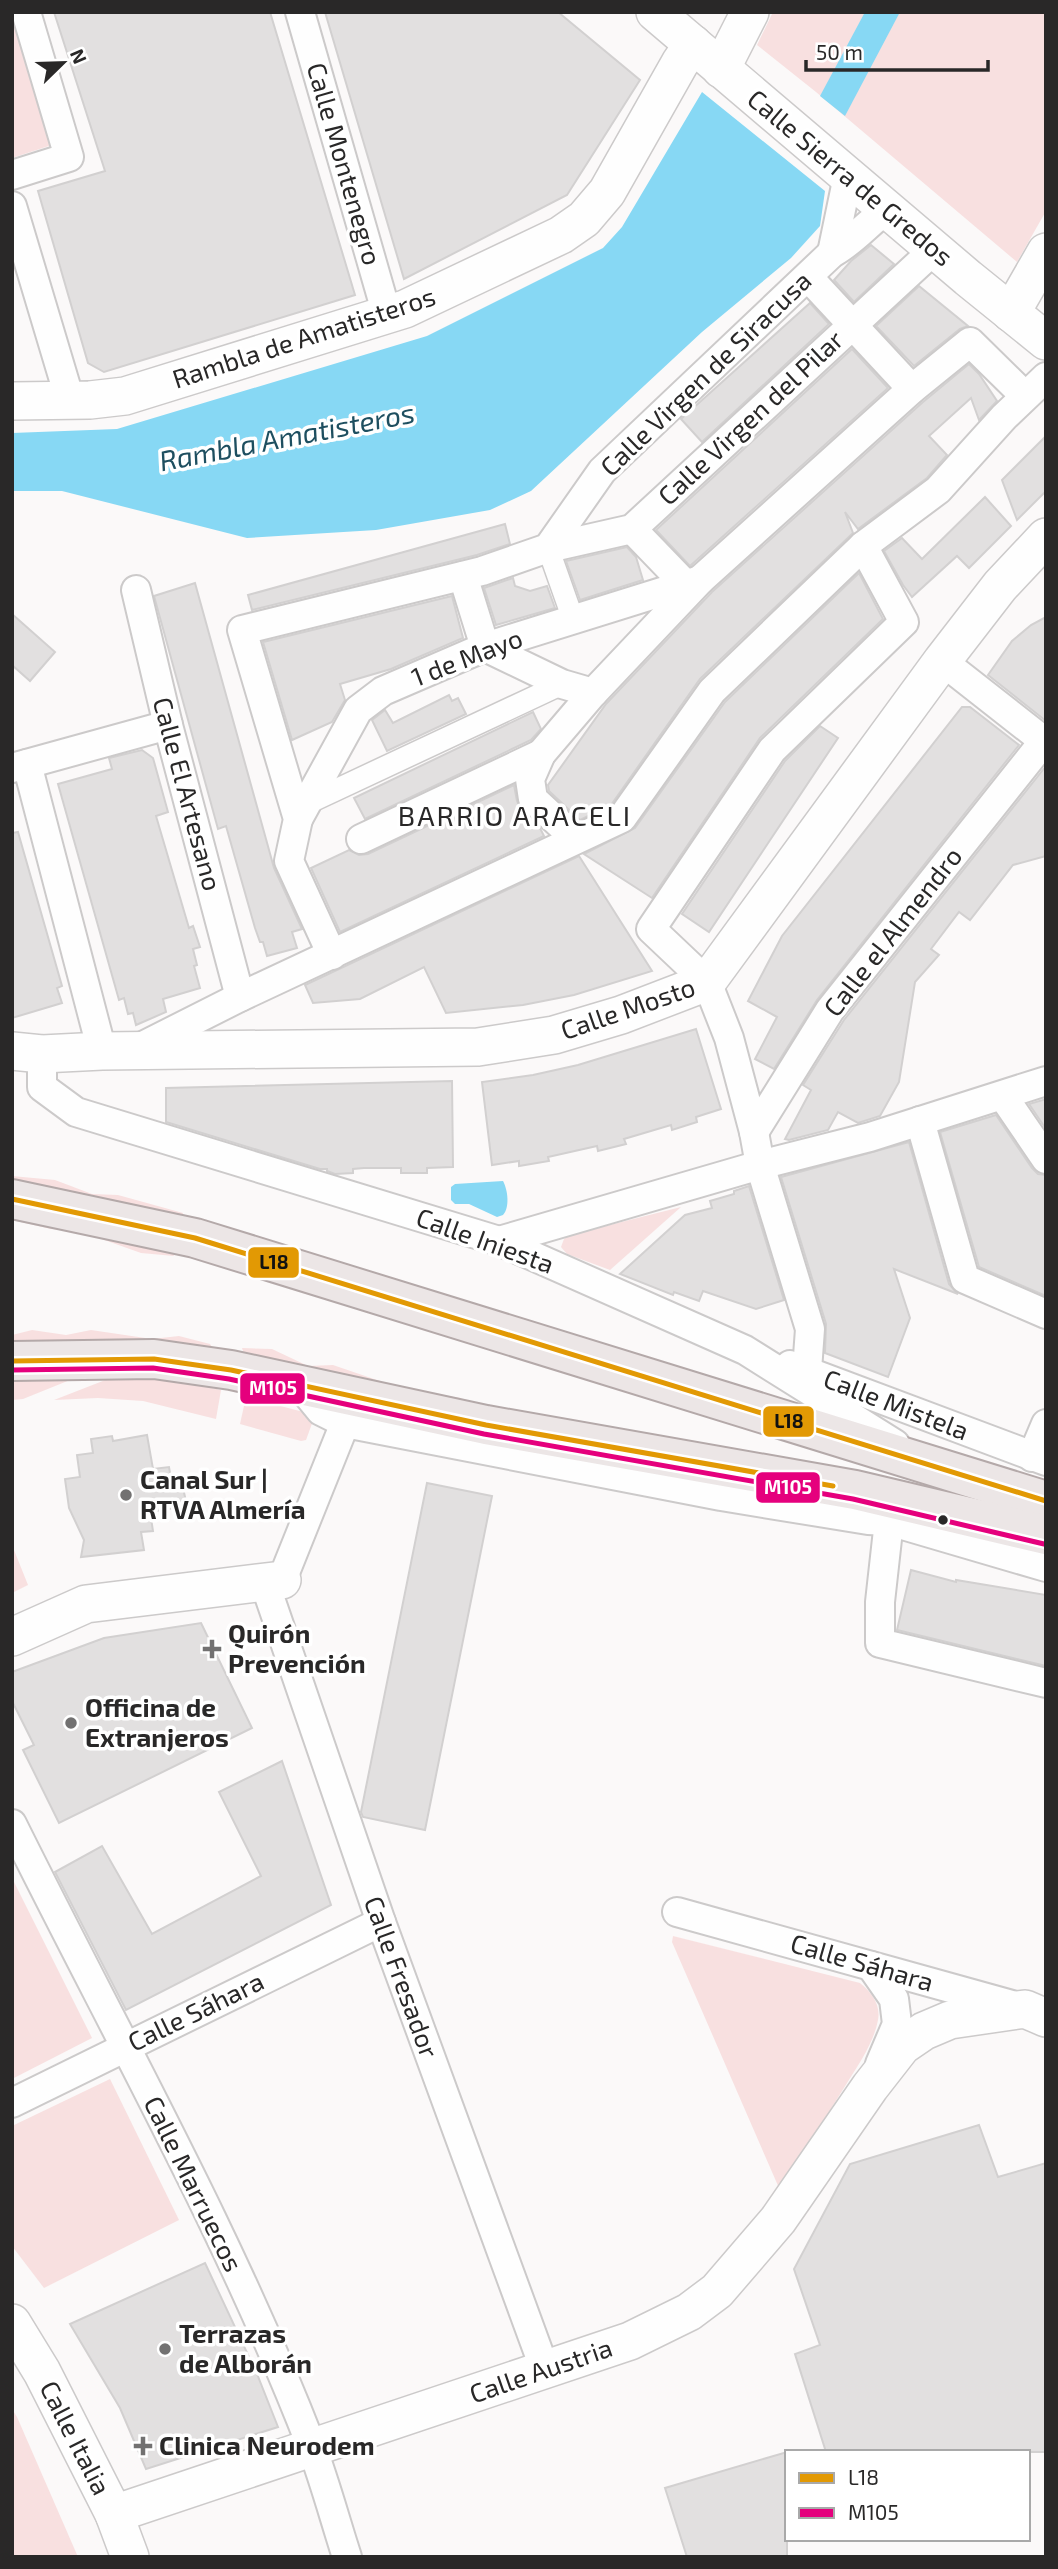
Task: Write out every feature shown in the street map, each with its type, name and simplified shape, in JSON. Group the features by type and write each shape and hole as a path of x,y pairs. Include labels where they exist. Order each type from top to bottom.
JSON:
{"main road":[{"path":"12,1199 195,1238 1046,1501"},
{"path":"12,1361 154,1359 298,1383 871,1510 1046,1535"}],"street":[{"path":"12,175 69,157 26,12"},
{"name":"Calle Montenegro","path":"300,12 387,316"},
{"name":"Calle Sierra de Gredos","path":"655,12 1046,341"},
{"path":"721,69 750,12"},
{"name":"Rambla de Amatisteros","path":"12,401 125,396 387,316 423,302 561,234 584,219 607,192 693,44"},
{"name":"Calle Virgen de Siracusa","path":"832,253 848,176"},
{"path":"12,206 70,400"},
{"name":"Calle Virgen de Siracusa","path":"548,548 602,471 832,253 848,245 862,228 887,209"},
{"name":"Calle Virgen del Pilar","path":"632,529 934,249"},
{"path":"1012,313 1046,252"},
{"path":"808,277 912,389"},
{"path":"576,839 533,800 530,779 541,754 693,583 912,389 970,342 1025,396"},
{"path":"168,725 20,766 118,1050 332,955 622,818 712,691 863,546 938,489 1046,377"},
{"path":"332,955 289,861 302,812 242,631 463,576 548,548 632,529 693,583"},
{"name":"Calle Mosto","path":"27,1053 478,1047 554,1035 707,982 942,661 1000,586 1046,537"},
{"path":"807,1370 810,1329 760,1165 729,1038 707,982 652,929 772,750 904,622 863,546"},
{"path":"548,548 573,619"},
{"path":"463,576 485,647 562,684 593,693"},
{"name":"Calle Mosto","path":"979,615 1046,576"},
{"name":"1 de Mayo","path":"302,812 358,710 383,691 485,647 693,583"},
{"name":"Calle El Artesano","path":"136,590 168,725 240,997"},
{"path":"942,661 1045,741"},
{"path":"302,812 562,684"},
{"name":"Calle el Almendro","path":"754,1132 830,1010 1045,741"},
{"path":"361,839 541,754"},
{"name":"Calle Iniesta","path":"27,1053 42,1087 76,1112 499,1241 745,1350 933,1468"},
{"path":"499,1241 760,1165 870,1138 1046,1081"},
{"path":"1003,1096 1046,1159"},
{"path":"920,1121 965,1279 1046,1314"},
{"name":"Calle Mistela","path":"745,1350 807,1370 1039,1459"},
{"path":"298,1383 321,1411 345,1423 721,1496 871,1510 1046,1567"},
{"path":"12,1637 86,1604 273,1581 345,1423"},
{"path":"1039,1459 1046,1424"},
{"path":"871,1510 880,1602 880,1643 1046,1683"},
{"name":"Calle Fresador","path":"273,1581 381,1922 545,2370"},
{"name":"Calle Marruecos","path":"12,1824 218,2231 277,2361 312,2449 346,2557"},
{"name":"Calle Sáhara","path":"677,1912 1036,2013"},
{"name":"Calle Sáhara","path":"12,2103 381,1922"},
{"name":"Calle Austria","path":"870,2087 897,2024 894,1999 871,1966"},
{"name":"Calle Austria","path":"114,2514 631,2341 688,2312 717,2291 779,2220 870,2087 902,2046 925,2031 950,2020 1036,2013"},
{"name":"Calle Italia","path":"12,2323 42,2372 114,2514 130,2557"}],"shaded area":[{"path":"12,12 16,12 55,144 12,158"},
{"path":"773,12 1046,12 1046,211 1017,262 757,45"},
{"path":"12,1176 55,1180 92,1194 118,1195 183,1213 182,1220 12,1184"},
{"path":"681,1207 610,1270 567,1254 561,1247 564,1239 570,1235"},
{"path":"12,1215 170,1247 174,1256 141,1253 79,1231 51,1229 12,1220"},
{"path":"32,1330 66,1335 91,1330 152,1339 179,1336 210,1344 214,1351 85,1341 12,1343 12,1335"},
{"path":"242,1348 272,1349 308,1366 333,1365 406,1390 461,1398 463,1406 245,1357"},
{"path":"131,1370 221,1390 216,1419 143,1401 98,1398 54,1400"},
{"path":"75,1378 23,1399 12,1400 12,1379"},
{"path":"246,1397 311,1414 314,1418 306,1440 301,1441 240,1424"},
{"path":"12,1545 28,1585 12,1593"},
{"path":"12,1878 92,2038 12,2079"},
{"path":"673,1936 860,1983 877,2004 878,2020 866,2053 779,2188 672,1942"},
{"path":"110,2079 179,2220 44,2288 12,2246 12,2126"},
{"path":"12,2409 17,2417 78,2557 12,2557"}],"water":[{"path":"865,12 900,12 845,116 820,96"},
{"name":"Rambla Amatisteros","path":"702,92 825,191 820,226 791,258 702,332 531,491 490,510 376,530 247,538 62,491 12,491 12,433 117,429 427,336 603,248 622,227"},
{"path":"503,1181 508,1199 503,1215 497,1217 469,1204 455,1204 451,1200 451,1187 455,1184"}],"building":[{"path":"54,12 270,12 355,295 104,372 88,363 38,191 105,171"},
{"path":"325,12 558,12 640,80 567,195 404,279"},
{"path":"871,245 894,264 854,302 834,280 851,261"},
{"path":"919,286 968,326 960,329 914,366 876,326"},
{"path":"810,303 829,324 702,442 681,419"},
{"path":"852,349 888,388 690,566 656,530"},
{"path":"969,364 997,401 979,420 971,398 929,436 947,455 927,478 858,529 845,512 853,533 700,679 611,805 580,820 549,791 548,785 606,704 712,592 923,402"},
{"path":"1046,436 1046,491 1017,520 1002,480"},
{"path":"985,497 1011,526 969,568 957,556 912,597 884,551 902,538 922,559"},
{"path":"505,524 510,544 477,555 252,610 248,595"},
{"path":"627,547 636,557 643,580 580,600 566,561"},
{"path":"859,573 883,619 760,738 652,898 584,854 635,828 725,702"},
{"path":"513,578 515,586 530,591 547,586 555,608 496,625 484,588"},
{"path":"195,583 274,868 302,929 292,932 297,948 267,956 255,928 226,826 218,829 154,596"},
{"path":"452,596 463,638 391,669 340,684 345,700 332,722 292,740 263,642"},
{"path":"12,614 55,652 30,681 12,665"},
{"path":"1046,617 1046,721 988,675 1012,641 1031,625"},
{"path":"449,695 452,701 458,698 466,714 387,751 372,720 385,710 393,723"},
{"path":"962,707 970,707 1019,745 817,1000 774,1069 755,1059 777,1017 748,1001 782,936"},
{"path":"533,712 541,729 531,740 365,819 354,798"},
{"path":"820,726 838,738 709,932 682,914 785,761"},
{"path":"142,750 153,758 168,812 156,816 189,928 193,926 200,947 193,949 200,988 163,999 166,1012 136,1025 133,1013 128,1014 124,998 119,1000 58,784 112,769 109,758"},
{"path":"1046,766 1046,856 1013,865 970,920 959,912 931,949 939,955 915,982 899,1082 880,1116 858,1123 838,1112 828,1130 785,1139 811,1090 803,1085 844,1020"},
{"path":"514,785 521,810 540,828 544,836 340,932 311,868 349,850 359,855 368,854"},
{"path":"18,832 62,986 57,988 62,1003 12,1018 12,833"},
{"path":"579,856 652,971 574,995 523,1005 446,1013 424,967 360,999 313,1003 305,985"},
{"path":"696,1029 721,1109 696,1117 697,1122 672,1130 671,1125 624,1139 626,1144 598,1151 597,1146 548,1157 549,1161 519,1166 519,1161 492,1165 482,1082 578,1065"},
{"path":"452,1081 453,1167 427,1168 427,1173 401,1173 401,1168 364,1168 353,1169 353,1173 335,1174 327,1169 166,1122 166,1088"},
{"path":"1046,1099 1046,1129 1029,1104"},
{"path":"996,1115 1032,1168 1038,1174 1046,1175 1046,1296 979,1267 940,1132"},
{"path":"909,1142 949,1284 958,1294 894,1269 910,1318 888,1377 825,1353 826,1324 781,1177"},
{"path":"749,1186 784,1300 756,1309 703,1291 699,1301 674,1292 673,1295 620,1274 685,1215 712,1208 710,1201"},
{"name":"Canal Sur | RTVA Almería","path":"147,1435 153,1469 169,1467 173,1490 183,1488 187,1506 150,1512 153,1531 141,1532 144,1550 81,1557 84,1540 69,1508 65,1479 80,1477 77,1455 93,1453 91,1439 112,1436 113,1441"},
{"path":"427,1483 492,1496 425,1830 363,1817 361,1812"},
{"path":"911,1570 956,1582 1046,1595 1046,1666 897,1630"},
{"path":"201,1623 252,1728 59,1823 23,1750 34,1745 12,1701 12,1672 104,1638"},
{"path":"282,1761 331,1905 126,2010 55,1872 102,1846 152,1934 261,1876 219,1792"},
{"path":"979,2125 998,2177 1046,2163 1046,2452 825,2450 795,2354 820,2345 794,2269 850,2164"},
{"name":"Terrazas de Alborán","path":"205,2263 257,2374 278,2427 146,2469 120,2408 70,2324"},
{"path":"785,2453 787,2557 687,2557 665,2488"}],"transit line":[{"name":"L18","path":"12,1199 195,1238 1046,1501"},
{"name":"L18","path":"12,1361 154,1359 231,1370 486,1425 833,1486"},
{"name":"M105","path":"12,1370 153,1368 229,1379 484,1434 853,1499 1044,1544"}],"place":[{"name":"Canal Sur | RTVA Almería","path":"126,1495"},
{"name":"Quirón Prevención","path":"212,1649"},
{"name":"Officina de Extranjeros","path":"71,1723"},
{"name":"Terrazas de Alborán","path":"165,2349"},
{"name":"Clinica Neurodem","path":"143,2446"}],"district":[{"name":"BARRIO ARACELI","path":"515,816"}]}
